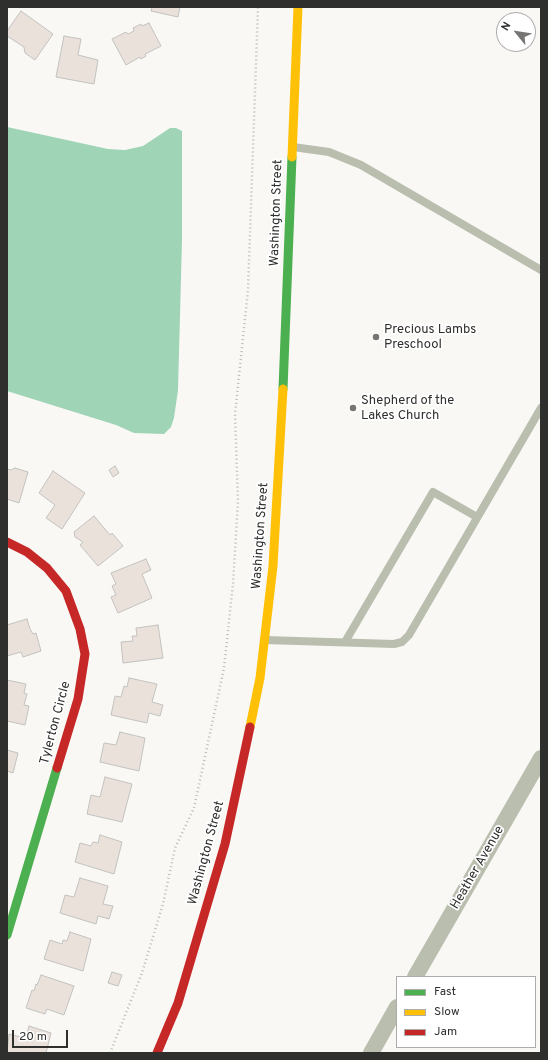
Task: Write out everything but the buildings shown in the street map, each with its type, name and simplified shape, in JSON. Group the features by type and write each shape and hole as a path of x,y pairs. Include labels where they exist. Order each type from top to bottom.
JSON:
{"main road":[{"name":"Washington Street","path":"157,1053 178,1003 225,844 260,678 273,566 281,436 298,7"},
{"name":"Tylerton Circle","path":"7,542 27,552 47,568 66,591 80,629 84,654 78,699 7,935"}],"street":[{"name":"Heather Avenue","path":"415,976 541,758"},
{"path":"371,1053 396,1009"}],"lane":[{"path":"292,146 329,152 361,166 541,270"},
{"path":"264,640 394,644 402,642 409,635 541,408"},
{"path":"345,642 433,492 477,517"}],"path":[{"path":"110,1053 142,973 163,904 175,848 194,808 224,668 233,584 238,501 234,414 248,290 258,7"}],"shaded area":[{"path":"7,127 108,149 125,150 143,146 170,128 176,128 182,131 182,240 178,390 174,418 171,427 164,434 134,433 116,425 7,391"}],"traffic: fast":[{"path":"283,389 292,157"},
{"path":"7,935 57,768"}],"traffic: slow":[{"path":"292,157 298,7"},
{"path":"250,727 260,678 273,566 283,389"}],"traffic: jam":[{"path":"7,542 27,552 47,568 66,591 80,629 85,654 78,699 57,768"},
{"path":"157,1053 178,1003 225,844 250,727"}],"place":[{"name":"Precious Lambs Preschool","path":"376,337"},
{"name":"Shepherd of the Lakes Church","path":"353,408"}]}
